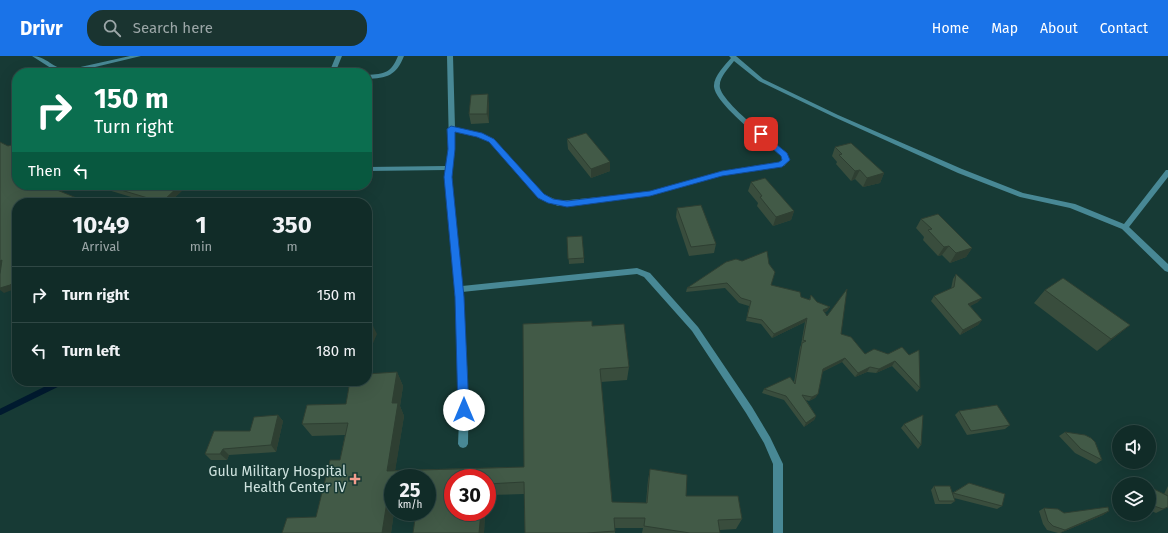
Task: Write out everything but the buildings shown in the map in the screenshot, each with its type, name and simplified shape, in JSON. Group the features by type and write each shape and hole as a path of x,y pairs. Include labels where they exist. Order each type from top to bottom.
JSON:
{"street":[{"path":"35,56 54,68"},
{"path":"84,68 138,56"},
{"path":"334,68 339,56"},
{"path":"372,77 384,76 391,73 401,56"},
{"path":"450,56 452,149 448,168 458,289 464,397 463,444"},
{"path":"451,129 479,135 492,140 541,196 558,204 650,194 722,173 782,164 786,160 784,155 737,114 719,94 717,88 718,80 733,57 761,80 772,86 836,116 960,170 1022,195 1072,206 1125,227 1168,269"},
{"path":"372,169 448,168"},
{"path":"1125,227 1168,172"},
{"path":"458,289 637,271 647,275 695,329 749,410 767,440 778,464 778,533"}],"waterway":[{"path":"0,412 53,386"}],"place":[{"name":"Gulu Military Hospital Health Center IV","path":"355,479"}],"route":[{"path":"464,410 460,297 456,271 448,177 448,168 452,149 451,129 479,135 492,140 541,196 558,204 650,194 722,173 782,164 786,160 784,155 761,134"}]}
